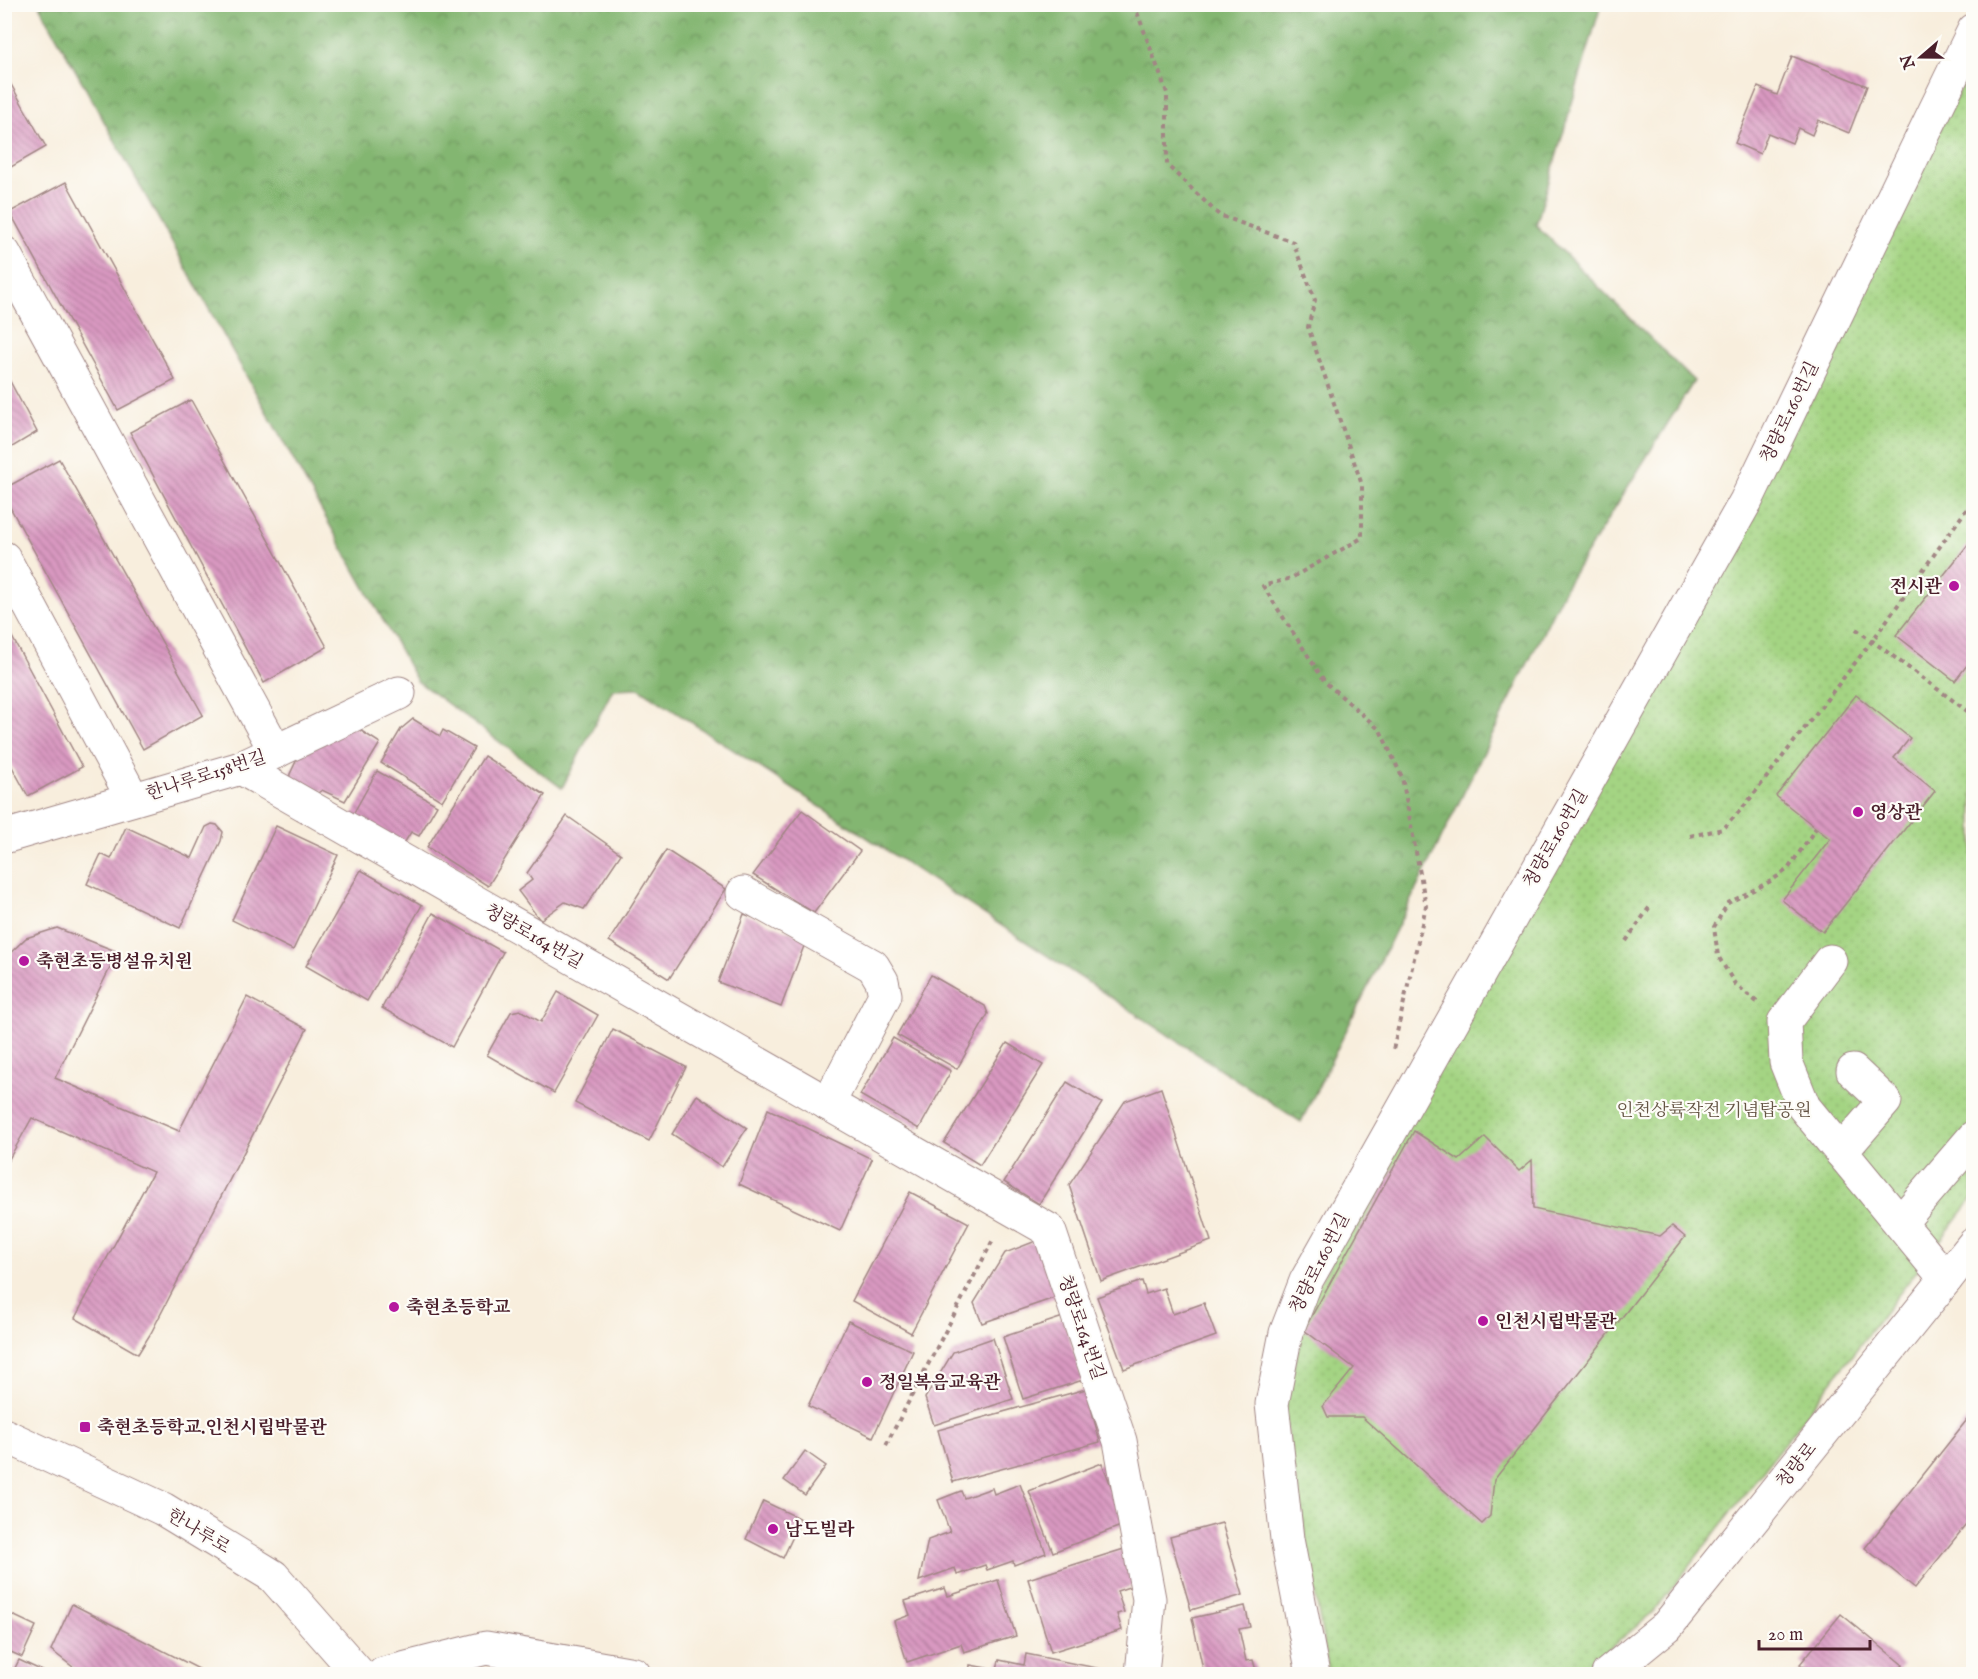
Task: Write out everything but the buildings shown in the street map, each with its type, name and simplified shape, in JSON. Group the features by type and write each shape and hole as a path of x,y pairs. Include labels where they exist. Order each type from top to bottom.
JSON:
{"street":[{"name":"청량로160번길","path":"1313,1674 1287,1539 1272,1404 1286,1333 1306,1281 1746,501 1974,30"},
{"path":"4,253 276,752"},
{"path":"4,558 133,799"},
{"name":"한나루로158번길","path":"5,836 241,768 399,693"},
{"name":"청량로164번길","path":"241,768 1049,1230 1120,1441 1149,1599 1142,1674"},
{"path":"743,893 873,966 882,981 885,996 828,1104"},
{"path":"1830,961 1784,1022 1786,1062 1804,1107 1946,1279"},
{"path":"1841,1152 1885,1101 1853,1071"},
{"path":"1900,1223 1974,1137"},
{"name":"청량로","path":"1608,1674 1667,1626 1972,1249"},
{"name":"한나루로","path":"4,1435 163,1509 273,1576 359,1674"},
{"path":"383,1674 486,1648 634,1674"}],"path":[{"path":"1134,4 1167,93 1167,165 1219,214 1293,242 1315,300 1308,327 1362,485 1362,538 1291,578 1263,586 1325,682 1380,730 1402,777 1426,906 1390,1062"},
{"path":"1690,836 1723,829 1746,804 1872,641 1974,499"},
{"path":"1856,629 1974,716"},
{"path":"1784,1022 1735,984 1718,956 1714,927 1728,903 1771,881 1788,868 1816,828"},
{"path":"1626,941 1651,905"},
{"path":"886,1445 1010,1208"}],"green space":[{"path":"39,5 1601,5 1536,225 1694,381 1566,586 1301,1122 639,688 613,689 562,788 417,681"},
{"name":"인천상륙작전 기념탑공원","path":"1973,66 1973,1198 1653,1613 1578,1674 1329,1674 1283,1407 1312,1297"}],"place":[{"name":"전시관","path":"1954,586"},
{"name":"영상관","path":"1858,812"},
{"name":"축현초등병설유치원","path":"24,961"},
{"name":"축현초등학교","path":"394,1307"},
{"name":"인천시립박물관","path":"1483,1321"},
{"name":"정일복음교육관","path":"867,1382"},
{"name":"축현초등학교.인천시립박물관","path":"85,1427"},
{"name":"남도빌라","path":"773,1529"}]}
